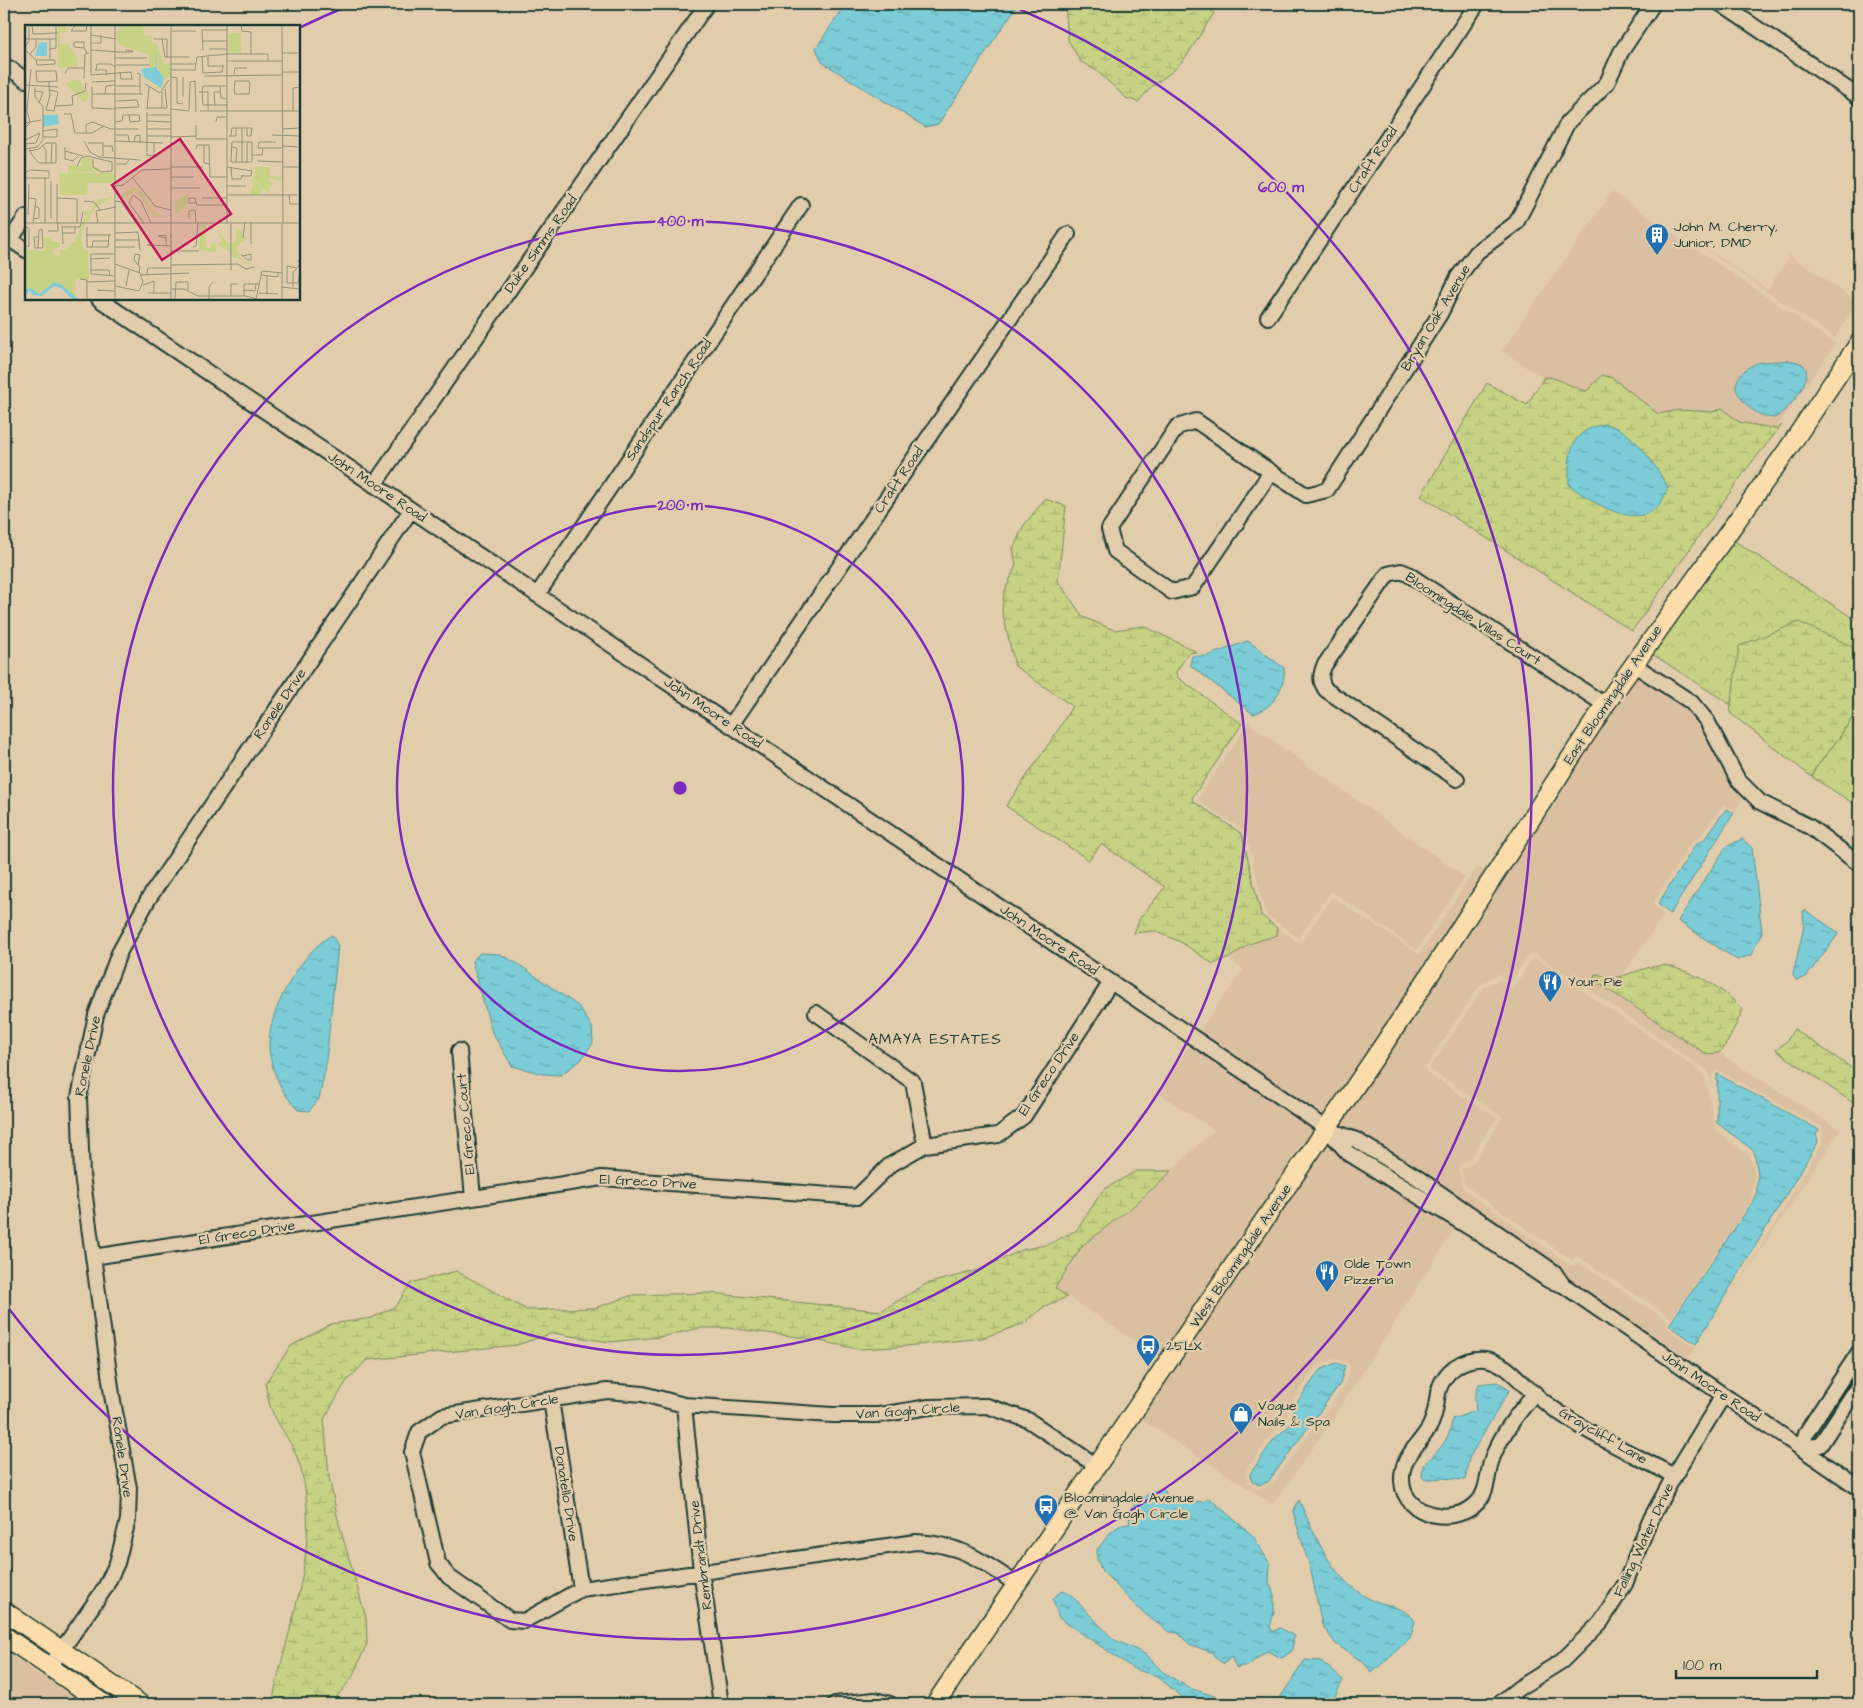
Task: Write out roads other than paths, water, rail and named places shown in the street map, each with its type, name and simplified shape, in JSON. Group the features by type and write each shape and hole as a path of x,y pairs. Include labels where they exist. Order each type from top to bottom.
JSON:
{"main road":[{"name":"East Bloomingdale Avenue","path":"1377,1054 1605,705 1788,449 1859,343"},
{"name":"West Bloomingdale Avenue","path":"936,1704 1377,1054"},
{"path":"4,1611 140,1704"},
{"path":"4,1636 104,1704"}],"street":[{"name":"Duke Simms Road","path":"374,485 707,4"},
{"name":"Craft Road","path":"1268,317 1477,4"},
{"name":"Bryan Oak Avenue","path":"1271,472 1194,587 1172,592 1115,551 1109,529 1177,428 1196,421 1306,495 1328,490 1440,314 1458,277 1477,252 1516,223 1568,122 1607,83 1621,52 1653,4"},
{"path":"1721,4 1859,97"},
{"path":"9,68 25,79"},
{"name":"Sandspur Ranch Road","path":"537,595 801,205"},
{"path":"25,218 7,237 25,249"},
{"name":"Craft Road","path":"731,725 1068,234"},
{"name":"John Moore Road","path":"99,300 1327,1129 1356,1140 1437,1190 1554,1272 1563,1285 1859,1488"},
{"name":"Ronele Drive","path":"49,1668 112,1575 122,1548 128,1520 129,1488 112,1395 82,1175 79,1097 96,1015 119,953 149,898 411,510"},
{"name":"Bloomingdale Villas Court","path":"1457,779 1326,690 1323,685 1321,679 1324,666 1388,574 1401,571 1408,574 1605,705"},
{"path":"1634,664 1691,702 1707,720 1738,780 1760,802 1810,827 1859,864"},
{"name":"El Greco Drive","path":"93,1257 602,1178 856,1197 890,1165 925,1145 998,1135 1024,1116 1111,982"},
{"path":"816,1013 913,1082 925,1145"},
{"name":"El Greco Court","path":"459,1051 473,1197"},
{"path":"1859,1352 1806,1433 1802,1450 1820,1445 1859,1386"},
{"name":"Graycliff Lane","path":"1534,1393 1507,1427 1492,1457 1485,1488 1479,1501 1470,1509 1453,1517 1435,1516 1420,1510 1408,1497 1402,1484 1403,1466 1410,1451 1430,1425 1437,1411 1438,1394 1442,1381 1461,1363 1475,1359 1488,1359 1505,1367 1534,1393 1589,1431 1674,1476"},
{"name":"Van Gogh Circle","path":"1016,1584 971,1554 938,1543 916,1542 581,1589 524,1621 510,1620 449,1577 438,1563 412,1452 419,1432 442,1416 607,1391 643,1394 684,1405 879,1415 929,1407 987,1406 1028,1420 1097,1466"},
{"name":"Falling Water Drive","path":"1499,1704 1562,1661 1602,1622 1625,1584 1649,1522 1674,1476 1723,1396"},
{"name":"Donatello Drive","path":"552,1400 581,1589"},
{"name":"Rembrandt Drive","path":"684,1405 701,1571 721,1704"},
{"path":"835,1704 875,1700 890,1704"}],"water":[{"path":"846,4 1018,4 938,124 925,127 822,62 816,48"},
{"path":"1793,361 1802,364 1806,370 1806,377 1799,394 1786,409 1774,418 1762,415 1751,409 1736,390 1740,375 1752,365 1762,362"},
{"path":"1604,424 1615,427 1625,433 1642,448 1668,487 1660,503 1649,512 1637,516 1623,514 1594,502 1569,485 1569,463 1577,438 1583,432"},
{"path":"1248,641 1284,668 1283,683 1272,703 1253,714 1190,665 1192,656 1207,656"},
{"path":"1726,809 1734,813 1670,914 1658,904 1696,844 1704,840"},
{"path":"1742,839 1752,848 1762,932 1751,955 1737,960 1678,921 1726,847"},
{"path":"1805,910 1839,933 1806,977 1796,980 1793,975 1804,926 1803,911"},
{"path":"332,935 338,946 325,1070 319,1099 309,1111 298,1110 282,1088 274,1070 269,1050 271,1028 275,1013 290,981 310,953"},
{"path":"480,953 499,954 515,962 578,1006 592,1027 593,1043 580,1061 560,1075 543,1074 512,1066 492,1032 472,961"},
{"path":"1717,1074 1819,1130 1816,1134 1818,1142 1696,1344 1669,1325 1756,1197 1758,1174 1754,1151 1717,1123"},
{"path":"1336,1363 1345,1366 1340,1384 1268,1482 1259,1485 1251,1480 1250,1474 1274,1439 1290,1425 1294,1407 1320,1370"},
{"path":"1497,1382 1510,1389 1469,1458 1465,1480 1441,1478 1425,1480 1422,1477 1423,1465 1443,1445 1449,1433 1452,1419 1476,1411 1475,1397 1479,1384"},
{"path":"1163,1488 1168,1497 1167,1501 1173,1504 1176,1499 1204,1502 1209,1498 1253,1536 1270,1564 1269,1582 1274,1595 1274,1612 1270,1627 1273,1632 1280,1628 1294,1636 1292,1651 1282,1658 1267,1651 1247,1666 1241,1666 1237,1669 1231,1657 1224,1664 1214,1657 1213,1653 1189,1644 1178,1633 1169,1632 1140,1610 1102,1571 1097,1559 1097,1550 1110,1533 1120,1525 1129,1524 1130,1519 1126,1515 1138,1501"},
{"path":"1299,1500 1318,1541 1334,1568 1344,1580 1368,1598 1400,1609 1415,1621 1410,1638 1372,1673 1364,1663 1336,1644 1322,1625 1311,1571 1293,1512"},
{"path":"1061,1591 1070,1594 1113,1639 1145,1654 1163,1672 1189,1688 1240,1704 1190,1704 1157,1676 1134,1669 1059,1618 1053,1599"},
{"path":"1305,1660 1321,1661 1343,1680 1331,1704 1276,1704"}],"place":[{"name":"John M. Cherry, Junior, DMD","path":"1657,256"},
{"name":"Your Pie","path":"1550,1003"},
{"name":"Olde Town Pizzeria","path":"1327,1293"},
{"name":"25LX","path":"1148,1367"},
{"name":"Vogue Nails & Spa","path":"1241,1435"},
{"name":"Bloomingdale Avenue @ Van Gogh Circle","path":"1046,1527"}],"district":[{"name":"AMAYA ESTATES","path":"935,1039"}]}
